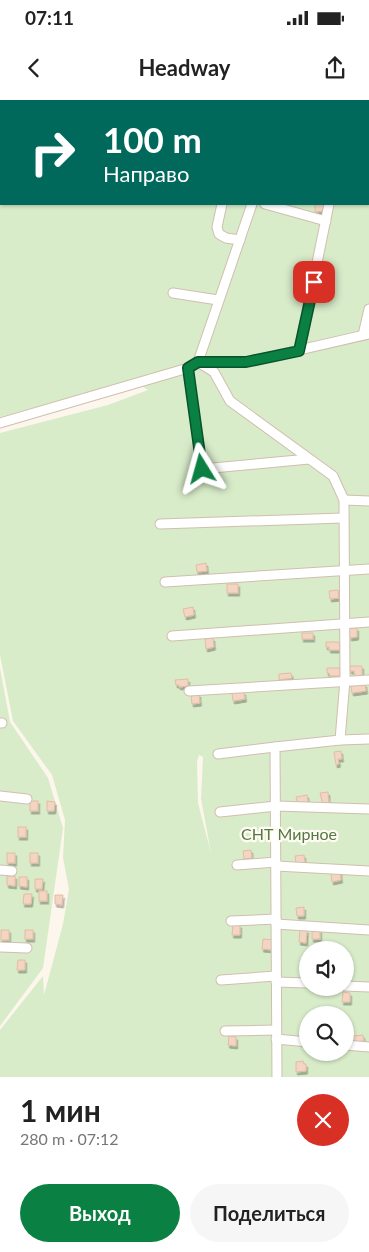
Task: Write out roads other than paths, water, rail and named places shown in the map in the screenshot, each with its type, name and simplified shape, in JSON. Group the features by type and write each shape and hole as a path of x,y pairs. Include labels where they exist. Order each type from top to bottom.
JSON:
{"street":[{"path":"222,205 218,227 219,234 226,238 240,240"},
{"path":"198,362 252,205"},
{"path":"269,205 326,221"},
{"path":"299,351 329,205"},
{"path":"172,293 218,300"},
{"path":"0,423 188,368 198,362 246,362 366,334 369,309"},
{"path":"198,362 214,372 230,401 333,476 344,500 345,680 340,740"},
{"path":"188,368 202,469 310,459"},
{"path":"344,500 369,501"},
{"path":"160,524 343,518"},
{"path":"165,582 369,569"},
{"path":"172,636 369,622"},
{"path":"189,691 369,680"},
{"path":"218,754 275,746 340,740 369,740"},
{"path":"272,1077 277,1077 275,746"},
{"path":"0,796 27,799"},
{"path":"220,812 276,806 369,809"},
{"path":"238,865 276,864 369,871"},
{"path":"0,870 12,871"},
{"path":"231,921 276,921 369,930"},
{"path":"0,947 27,948"},
{"path":"221,980 276,979 299,983"},
{"path":"354,986 369,987"},
{"path":"224,1031 276,1034 299,1040"},
{"path":"354,1046 369,1047"}],"park label":[{"name":"СНТ Мирное","path":"289,833"}]}
